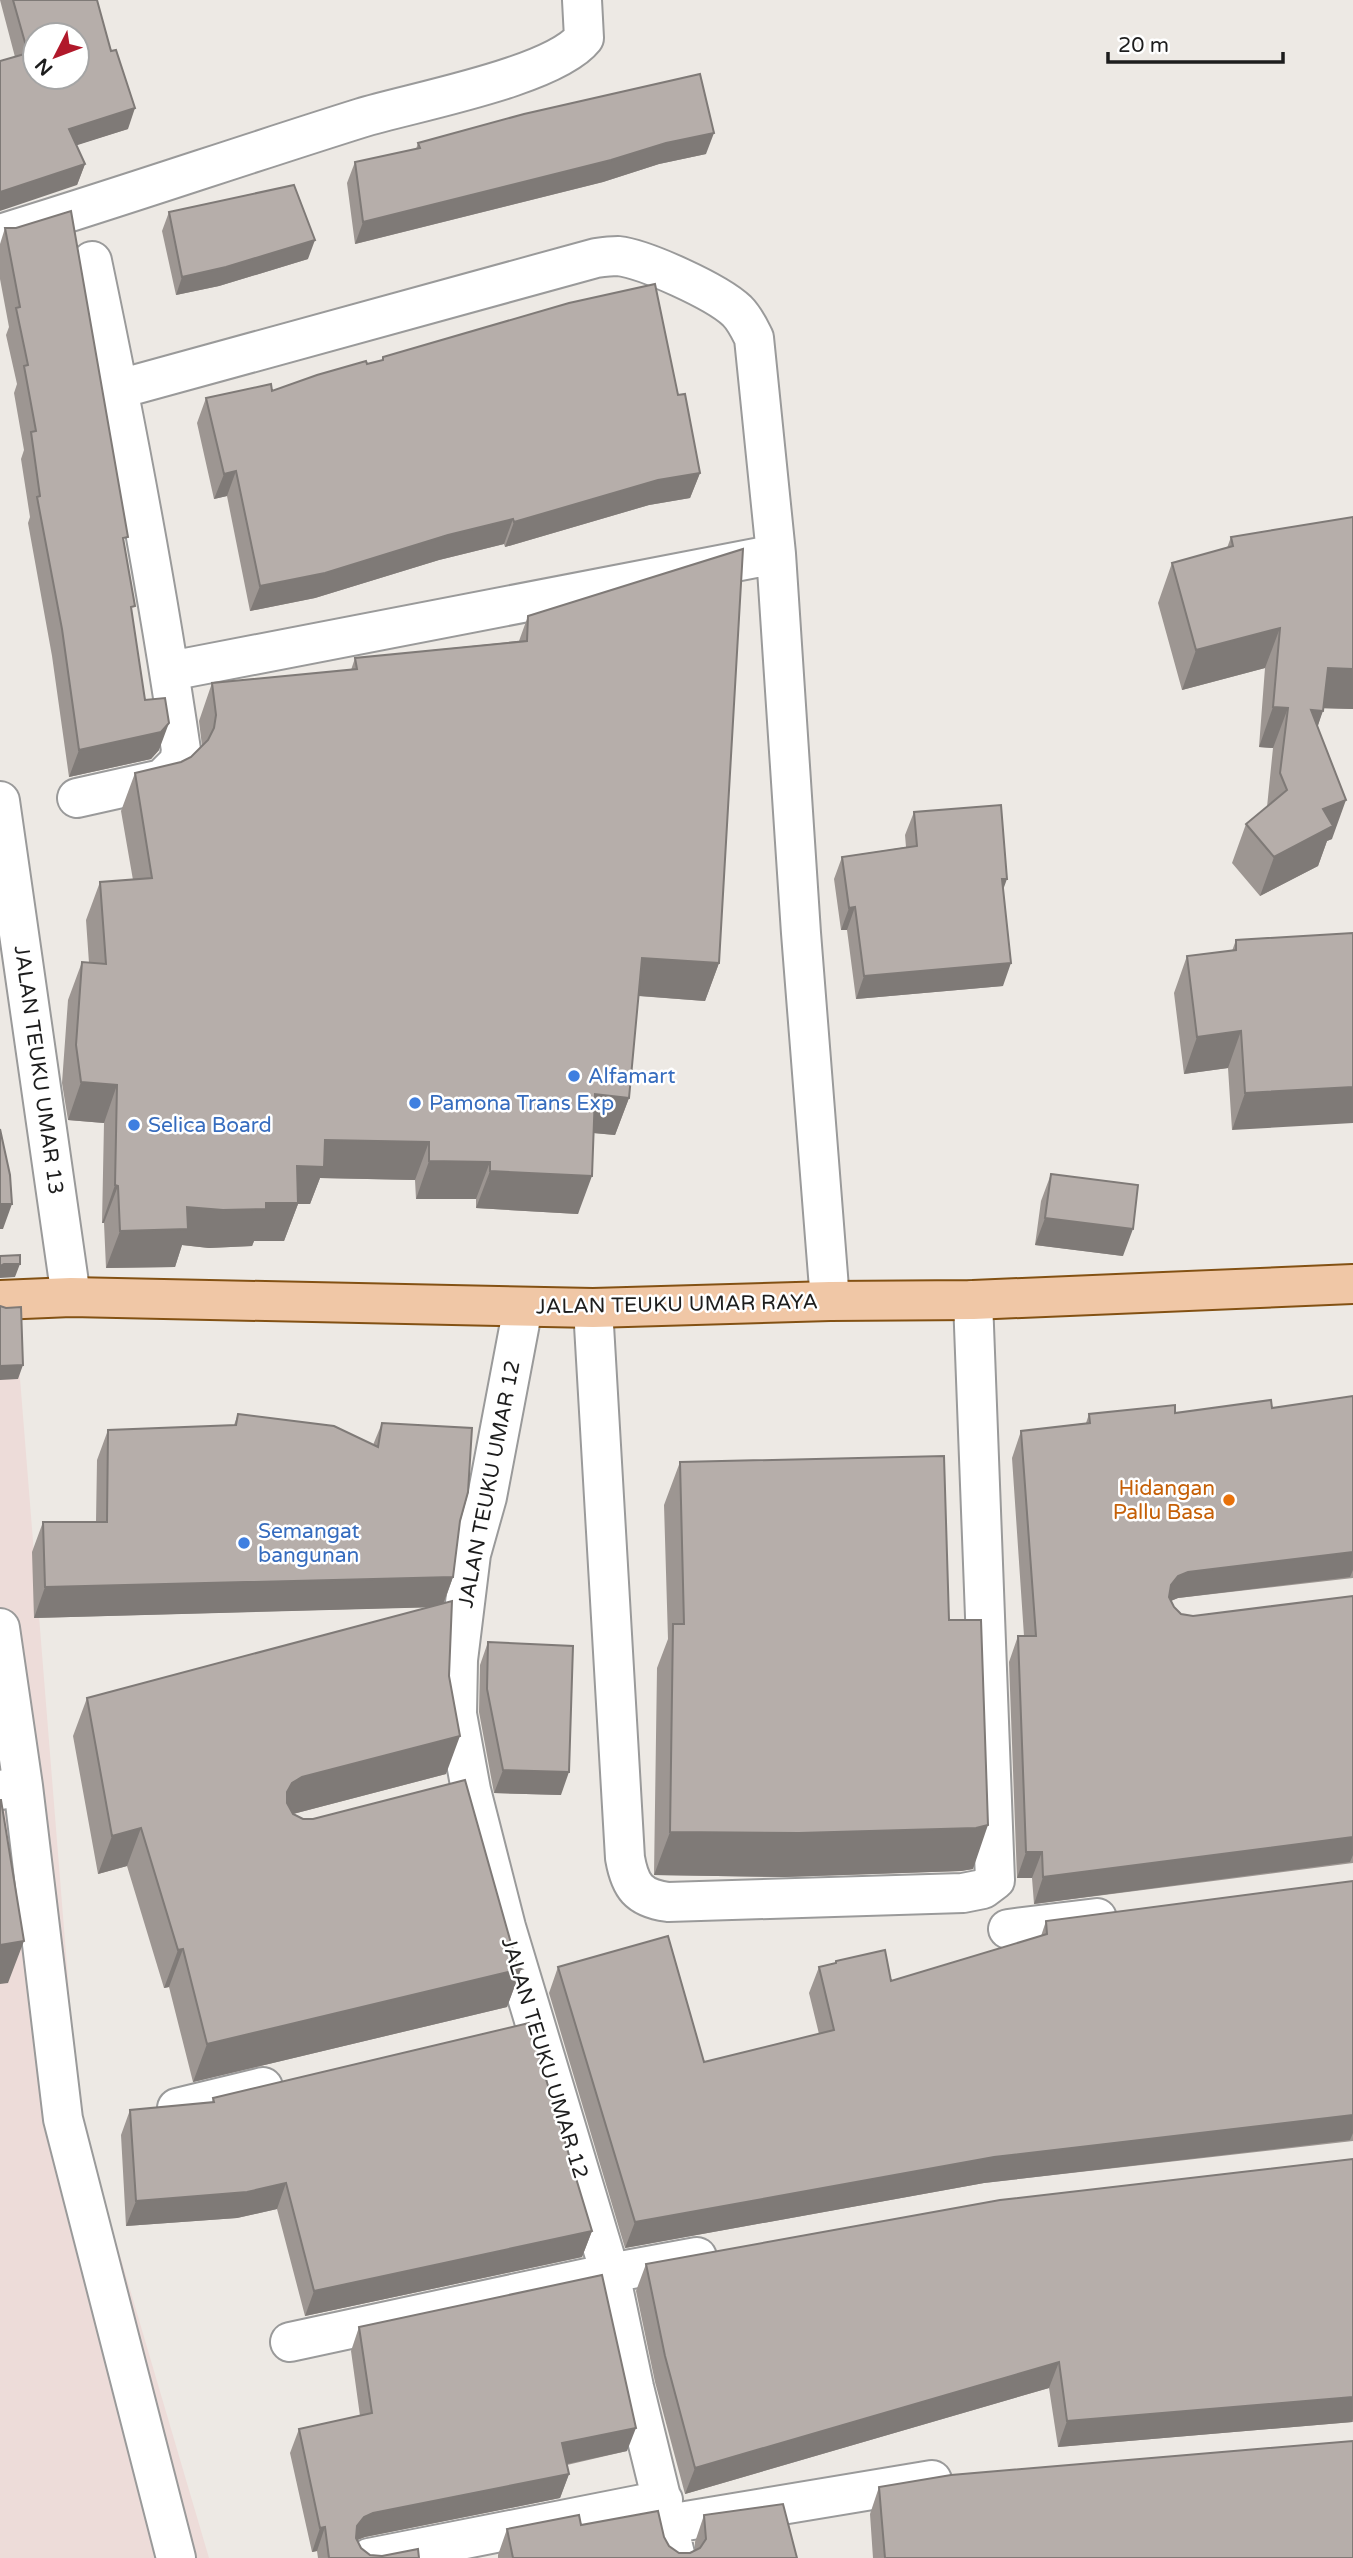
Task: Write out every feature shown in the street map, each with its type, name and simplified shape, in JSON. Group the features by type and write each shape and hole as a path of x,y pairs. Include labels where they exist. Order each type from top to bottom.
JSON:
{"main road":[{"name":"JALAN TEUKU UMAR RAYA","path":"0,1300 71,1297 593,1308 973,1300 1353,1284"}],"street":[{"path":"0,234 362,118 521,74 558,59 577,47 584,38 582,0"},
{"path":"119,389 596,258 616,256 646,263 720,298 736,309 747,322 754,338 776,554 801,933 830,1301"},
{"path":"77,799 162,779 179,762 181,750 170,671 119,389 92,261"},
{"path":"170,671 776,554"},
{"name":"JALAN TEUKU UMAR 13","path":"0,801 71,1297"},
{"path":"593,1308 625,1858 630,1880 635,1887 653,1900 668,1902 962,1893 983,1889 995,1880 973,1300"},
{"name":"JALAN TEUKU UMAR 12","path":"523,1307 487,1497 471,1554 458,1660 457,1714 471,1790 506,1927 521,2026 610,2273 634,2387 669,2528"},
{"path":"0,1628 12,1788 64,2119 176,2558"},
{"path":"433,1800 471,1790"},
{"path":"1009,1930 1133,1913"},
{"path":"177,2108 296,2080"},
{"path":"290,2342 610,2273 731,2251"},
{"path":"369,2558 669,2528 920,2481 960,2478"}],"shaded area":[{"path":"19,1366 79,2116 209,2558 0,2558 0,1368"}],"building":[{"path":"13,0 97,0 111,51 116,50 135,108 69,129 85,164 0,192 0,61 21,55 21,91 91,91 91,21 21,21 21,28"},
{"path":"700,74 714,133 666,143 611,160 363,222 355,162 420,148 418,143 524,114"},
{"path":"294,185 315,240 226,267 182,277 169,212"},
{"path":"71,211 128,537 123,538 135,606 131,607 145,700 165,698 169,723 161,732 79,750 62,629 37,497 40,496 31,432 36,431 24,366 28,365 16,308 20,307 5,228 16,228"},
{"path":"655,284 678,395 685,394 700,473 658,480 514,522 513,519 448,535 325,573 260,586 236,471 224,474 206,398 271,384 272,391 317,375 366,361 367,364 383,360 383,357 569,303"},
{"path":"1353,517 1353,669 1328,668 1323,711 1311,710 1346,800 1323,809 1333,826 1274,857 1246,824 1287,790 1280,773 1288,708 1273,707 1280,628 1196,650 1172,563 1233,546 1231,537"},
{"path":"743,549 719,963 642,958 629,1098 595,1094 592,1176 490,1171 490,1162 429,1161 429,1142 325,1140 324,1167 297,1166 298,1203 266,1203 266,1209 187,1207 188,1229 120,1231 118,1186 115,1185 117,1085 81,1082 76,1045 82,962 106,964 100,882 152,878 135,773 181,762 191,757 208,740 216,715 212,683 357,669 355,658 527,641 528,616"},
{"path":"1001,805 1007,879 1002,879 1011,963 864,976 855,907 849,908 842,857 917,846 914,812"},
{"path":"1353,933 1353,1087 1245,1093 1241,1031 1197,1037 1187,956 1236,950 1236,940"},
{"path":"0,1129 10,1175 12,1204 0,1204"},
{"path":"1051,1174 1138,1185 1133,1229 1045,1218"},
{"path":"20,1255 20,1264 0,1266 0,1256"},
{"path":"0,1306 21,1307 23,1365 0,1366"},
{"path":"1353,1396 1353,1552 1188,1572 1178,1576 1171,1585 1169,1597 1181,1614 1193,1616 1353,1596 1353,1837 1043,1877 1042,1852 1026,1852 1018,1636 1036,1636 1021,1431 1090,1423 1089,1414 1175,1405 1175,1413 1271,1400 1272,1408"},
{"path":"238,1414 334,1426 378,1447 382,1423 472,1428 468,1492 460,1521 453,1577 45,1587 43,1522 107,1522 108,1430 236,1425"},
{"path":"944,1456 949,1620 981,1620 988,1825 976,1828 799,1833 670,1832 673,1624 684,1624 680,1462"},
{"path":"452,1601 449,1676 460,1736 302,1777 292,1783 287,1792 287,1803 293,1814 303,1819 313,1819 465,1780 518,1968 521,1969 207,2044 183,1949 178,1950 141,1828 112,1836 87,1698"},
{"path":"488,1642 573,1646 569,1772 503,1770 487,1689"},
{"path":"0,1800 24,1941 0,1945"},
{"path":"1353,1881 1353,2115 994,2157 635,2222 558,1967 668,1936 704,2062 834,2030 819,1967 836,1961 885,1950 891,1981 1047,1934 1046,1921"},
{"path":"529,2023 592,2231 314,2291 286,2183 247,2192 136,2201 130,2110 214,2102 213,2098"},
{"path":"1353,2159 1353,2397 1067,2421 1059,2362 695,2468 665,2356 646,2264 1000,2200"},
{"path":"602,2275 636,2428 562,2443 569,2474 373,2513 364,2517 357,2526 356,2538 361,2548 370,2555 382,2556 418,2549 419,2558 329,2558 325,2527 320,2528 299,2429 372,2413 359,2327"},
{"path":"1353,2441 1353,2558 885,2558 879,2487 951,2475"},
{"path":"783,2504 797,2558 513,2558 507,2529 579,2515 581,2525 658,2511 669,2546 679,2553 690,2553 700,2548 706,2539 704,2515"}],"place":[{"name":"Alfamart","path":"574,1076"},
{"name":"Pamona Trans Exp","path":"415,1103"},
{"name":"Selica Board","path":"134,1125"},
{"name":"Hidangan Pallu Basa","path":"1229,1500"},
{"name":"Semangat bangunan","path":"244,1543"}]}
